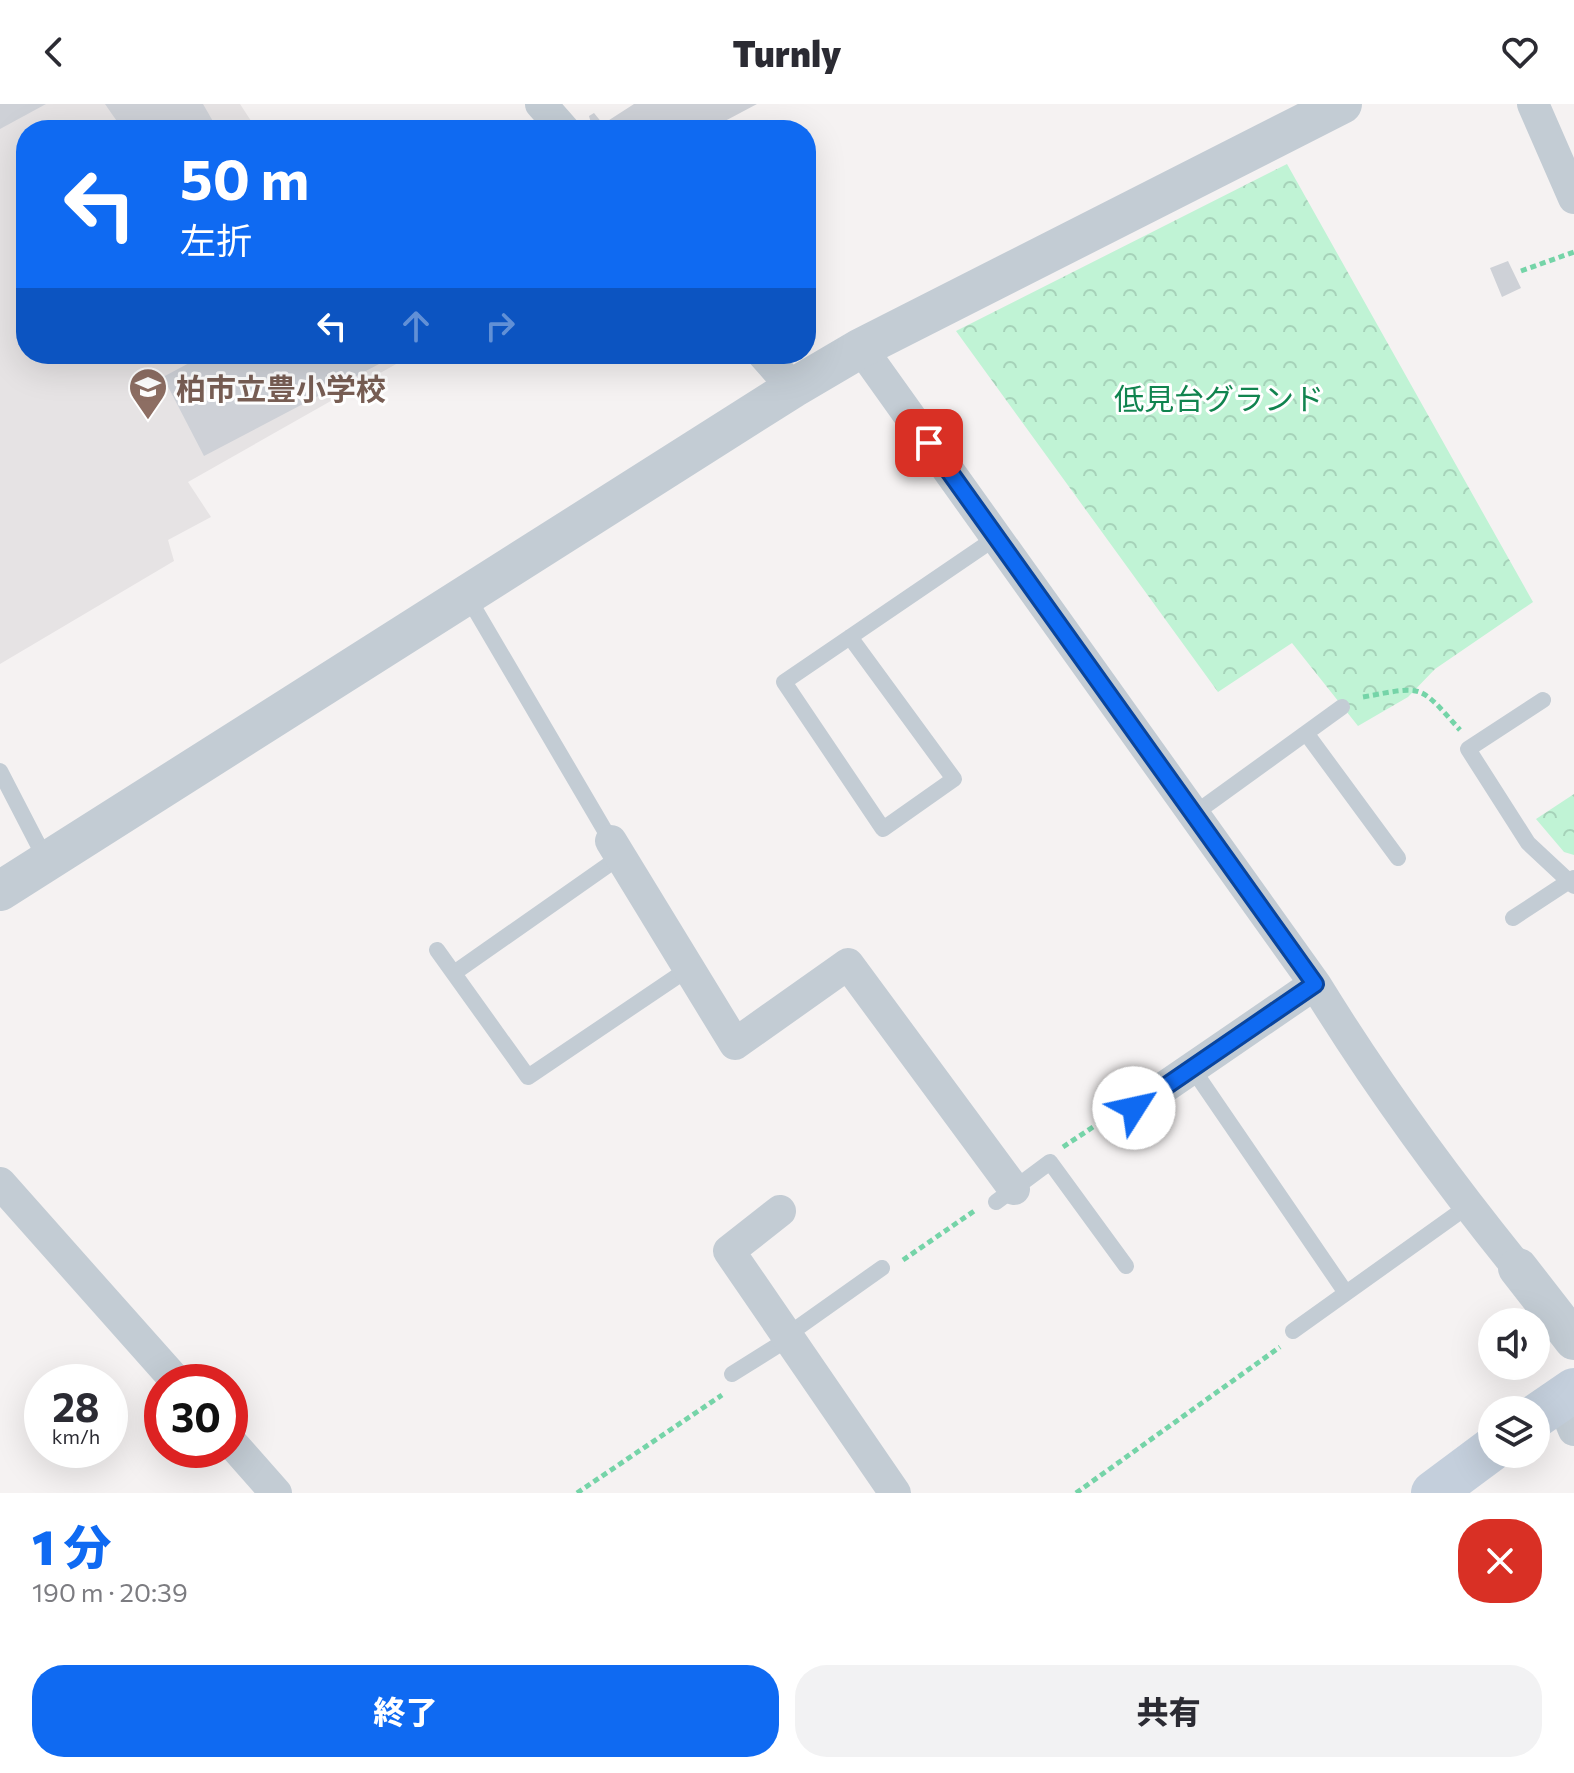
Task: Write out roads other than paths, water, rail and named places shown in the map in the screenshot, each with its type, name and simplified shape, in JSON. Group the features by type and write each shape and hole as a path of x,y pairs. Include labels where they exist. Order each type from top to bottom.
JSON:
{"main road":[{"path":"1433,1493 1478,1459"}],"street":[{"path":"541,104 555,120"},
{"path":"0,891 466,594 861,348 1342,104"},
{"path":"1533,104 1574,198"},
{"path":"861,348 1315,984 1358,1054 1468,1206 1574,1340"},
{"path":"772,364 793,388"},
{"path":"616,848 735,1044 848,964 1005,1196"},
{"path":"1134,1108 1315,984"},
{"path":"0,1183 161,1364"},
{"path":"780,1211 729,1251 895,1493"},
{"path":"248,1461 276,1493"}],"lane":[{"path":"850,637 954,779 883,829 784,682 850,637 997,537"},
{"path":"454,973 616,848 466,594"},
{"path":"1513,918 1572,882 1528,843 1468,749 1543,700"},
{"path":"1194,814 1342,707"},
{"path":"1306,733 1398,858"},
{"path":"0,771 46,860"},
{"path":"437,950 528,1077 688,969"},
{"path":"1192,1068 1346,1293"},
{"path":"1005,1196 1050,1162 1126,1266"},
{"path":"1293,1331 1468,1206"},
{"path":"732,1374 882,1268"}],"place":[{"name":"柏市立豊小学校","path":"148,421"}],"park label":[{"name":"低見台グランド","path":"1219,397"}]}
